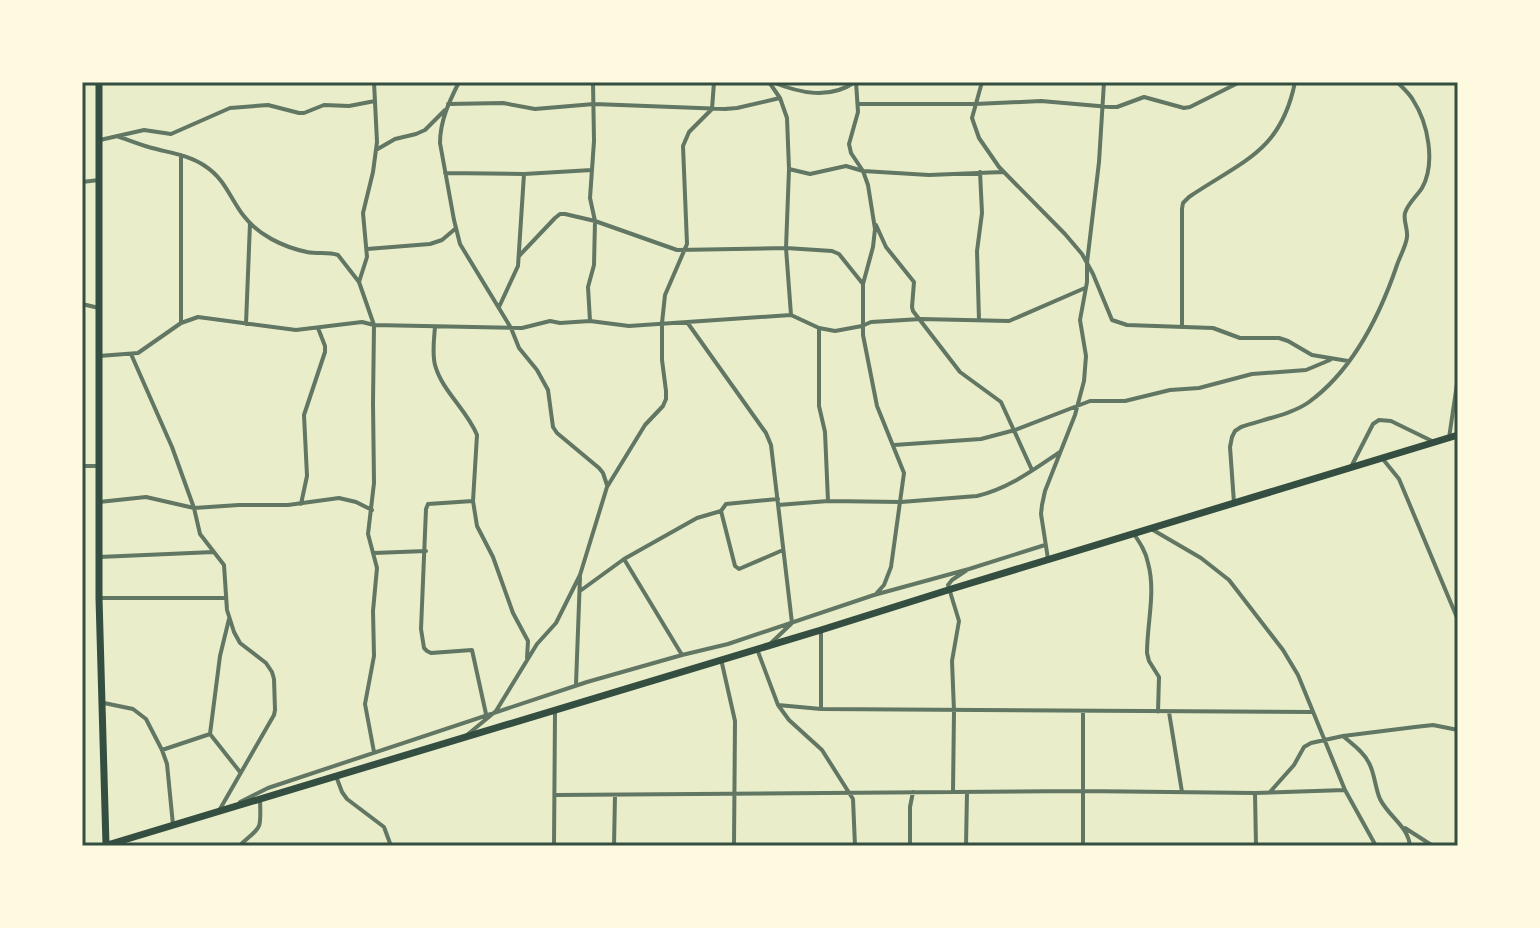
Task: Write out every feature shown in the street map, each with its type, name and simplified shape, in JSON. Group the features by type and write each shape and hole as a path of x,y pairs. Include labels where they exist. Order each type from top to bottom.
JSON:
{"highway":[{"path":"98,83 99,598 106,846 1454,436"}],"street":[{"path":"359,282 367,257 363,213 378,132 374,82"},
{"path":"459,82 447,107 440,134 460,244 511,328 519,348 548,390 553,427 599,468 607,487"},
{"path":"590,321 588,287 594,265 595,221 590,198 593,82"},
{"path":"465,737 496,711 537,644 556,623 580,575 607,487 645,425 666,399 662,323 668,285 685,250 687,237 683,146 689,132 712,109 714,82"},
{"path":"770,82 809,93 840,91 856,82 858,112 849,144 868,185 875,238 863,284 862,326 877,406 904,473 891,567 884,585 874,595"},
{"path":"770,82 787,118 786,248 791,315"},
{"path":"982,82 972,118 979,138 1003,172 1082,254 1112,320 1127,325 1213,328 1240,338 1279,338 1312,355 1348,361"},
{"path":"1048,559 1042,505 1078,405 1086,369 1080,320 1099,162 1104,82"},
{"path":"858,104 1041,101 1117,107 1144,97 1184,108 1240,82"},
{"path":"1182,327 1183,203 1207,184 1258,153 1273,137 1284,118 1295,82"},
{"path":"1234,503 1230,447 1235,431 1309,402 1342,370 1365,335 1392,282 1407,239 1405,213 1427,174 1428,143 1424,124 1412,98 1397,82"},
{"path":"376,150 395,139 425,130 447,107 503,103 535,109 594,104 712,109 737,108 780,98"},
{"path":"99,140 144,130 171,134 230,108 268,105 304,113 324,105 349,106 375,101"},
{"path":"117,136 181,155 206,167 219,176 250,223 266,236 306,252 338,255 359,282 374,325 374,483 368,534 377,568 373,611 374,656 365,704 374,752"},
{"path":"181,155 181,323"},
{"path":"789,169 810,174 846,166 863,171 929,175 1003,172"},
{"path":"445,173 524,174 592,170"},
{"path":"979,320 977,251 982,213 980,172"},
{"path":"498,307 515,273 519,256 524,174"},
{"path":"82,182 99,180"},
{"path":"519,256 560,214 595,221 670,248 832,251 839,254 863,284"},
{"path":"873,222 886,247 914,282 912,307 960,372 1001,402 1032,470"},
{"path":"246,324 250,223"},
{"path":"367,249 430,244 442,240 456,228"},
{"path":"99,356 138,353 181,323 198,317 296,330 362,322 374,325 522,328 550,321 570,324 590,321 629,326 791,315 819,328 835,331 871,322 921,319 1009,321 1085,288"},
{"path":"82,304 99,308"},
{"path":"687,322 766,433 773,453 792,623"},
{"path":"435,327 435,367 477,435 473,501 477,526 528,641 527,660"},
{"path":"301,504 307,476 304,415 325,352 318,328"},
{"path":"819,328 819,406 825,432 828,501"},
{"path":"131,354 172,447 200,534 224,565 229,619 234,632 240,643 266,663 274,679 274,715 219,812"},
{"path":"894,445 970,441 1015,430 1098,400 1125,401 1161,392 1199,388 1252,374 1306,370 1332,359"},
{"path":"1454,436 1458,377"},
{"path":"1351,467 1373,424 1379,420 1391,421 1434,443"},
{"path":"778,505 828,501 901,502 977,496 1014,482 1061,452"},
{"path":"1382,458 1399,479 1458,620"},
{"path":"82,466 99,466"},
{"path":"99,502 146,497 194,508 301,504 339,498 372,510"},
{"path":"580,591 624,559 697,518 721,511 726,504 778,499"},
{"path":"473,501 428,504 421,629 424,648 431,653 472,650 486,715"},
{"path":"721,511 735,566 739,569 783,550"},
{"path":"1151,529 1201,558 1236,587 1283,650 1298,675 1345,790 1376,846"},
{"path":"1134,534 1145,551 1149,565 1151,588 1147,653 1159,677 1158,712"},
{"path":"230,808 268,788 576,685 728,644 874,595 1045,545"},
{"path":"374,553 426,551"},
{"path":"99,557 214,552"},
{"path":"624,559 682,655"},
{"path":"953,792 952,661 959,621 948,585 969,569"},
{"path":"576,685 580,575"},
{"path":"99,598 226,598"},
{"path":"229,619 220,656 210,734 240,772"},
{"path":"768,645 792,623"},
{"path":"821,630 821,709"},
{"path":"757,649 778,705 789,720 822,750 855,803 855,846"},
{"path":"721,659 735,721 734,846"},
{"path":"101,703 133,709 146,719 167,764 173,825"},
{"path":"778,705 821,709 954,711 1313,712"},
{"path":"554,846 555,710"},
{"path":"1083,712 1083,846"},
{"path":"1169,712 1182,792"},
{"path":"1270,792 1294,765 1304,747 1324,739 1433,725 1458,730"},
{"path":"162,750 210,734"},
{"path":"1343,736 1370,764 1380,798 1389,814 1433,846"},
{"path":"336,776 347,799 384,827 391,846"},
{"path":"555,795 1082,791 1255,793 1345,790"},
{"path":"910,846 913,792"},
{"path":"966,846 967,792"},
{"path":"1255,793 1256,846"},
{"path":"614,846 615,795"},
{"path":"239,846 260,826 260,799"},
{"path":"1403,827 1410,846"}]}
